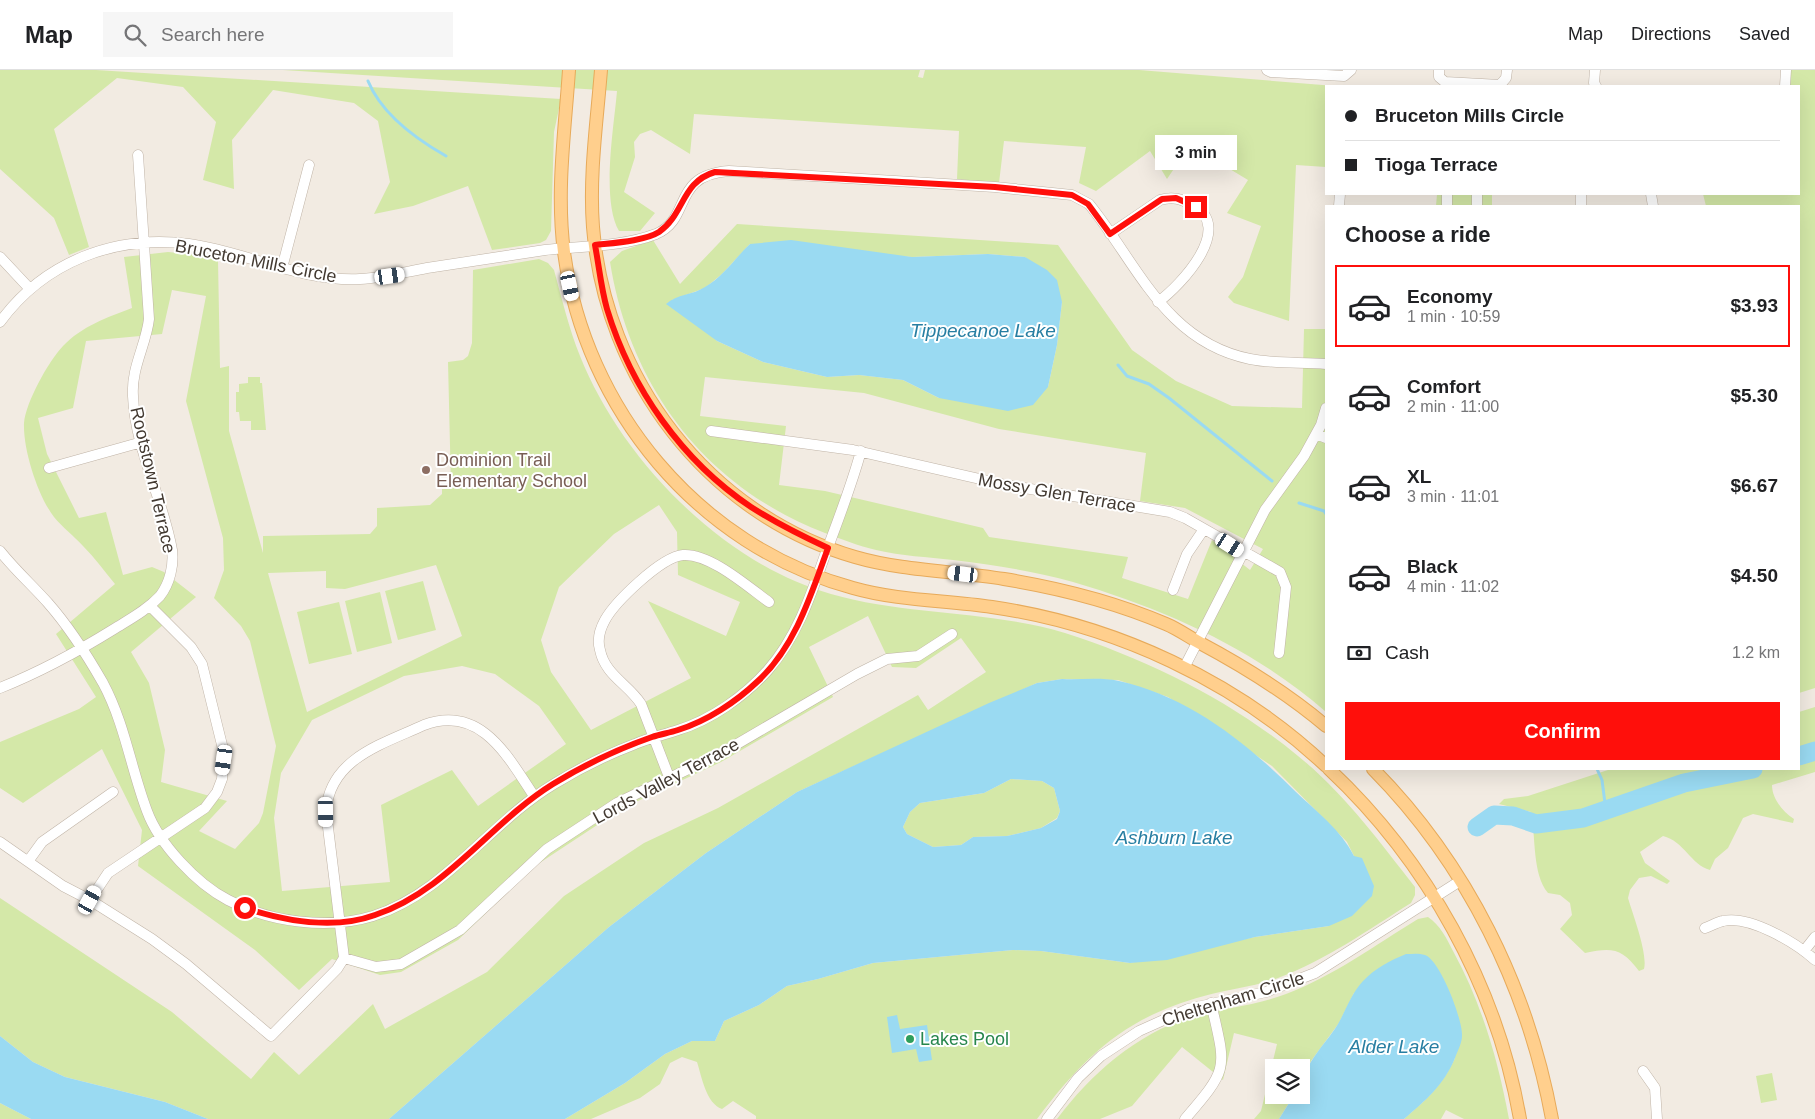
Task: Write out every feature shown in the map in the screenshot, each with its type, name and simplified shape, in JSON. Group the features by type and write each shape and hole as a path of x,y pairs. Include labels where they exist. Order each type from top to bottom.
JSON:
{"main road":[{"path":"569,70 561,200 564,248 573,298 587,343 610,394 636,437 672,479 712,515 756,546 817,577 852,588 903,599 992,607 1059,621 1091,630 1154,654 1216,685 1257,711 1309,750 1325,765"},
{"path":"600,70 592,190 595,245 607,308 619,341 648,399 674,435 708,473 749,506 794,532 828,548 889,564 1002,579 1071,593 1168,624 1262,677 1325,725"},
{"path":"1330,770 1392,837 1435,898 1487,1000 1511,1075 1520,1119"},
{"path":"1374,770 1415,816 1460,881 1496,944 1517,990 1534,1039 1552,1119"}],"street":[{"path":"1267,70 1271,72 1344,76 1351,70"},
{"path":"1439,70 1439,77 1445,82 1500,85 1506,78 1507,70"},
{"path":"1595,70 1595,85"},
{"path":"1785,85 1786,70"},
{"name":"Rootstown Terrace","path":"0,688 58,662 150,606 161,594 172,572 172,551 142,442 133,395 136,362 148,332 149,319 138,155"},
{"path":"282,268 309,165"},
{"name":"Bruceton Mills Circle","path":"0,322 29,288 75,259 124,244 145,242 190,244 316,277 368,278 595,245 657,234 670,222 687,192 697,180 715,172 729,171 995,187 1072,195 1088,204 1158,302 1190,332 1238,356 1260,360 1325,364"},
{"path":"1110,234 1160,200 1168,198 1184,200 1203,213 1209,229 1202,252 1171,292 1158,302"},
{"path":"0,257 29,288"},
{"path":"1184,668 1196,641 1265,510 1304,456 1316,434 1325,411"},
{"name":"Mossy Glen Terrace","path":"711,431 861,451 1006,485 1170,512 1185,518 1244,553 1274,567 1285,579 1286,587 1279,653"},
{"path":"1316,434 1325,438"},
{"path":"49,468 142,442"},
{"path":"0,552 49,605 83,648 116,711 148,815 162,838 202,883 227,900 268,916 304,922 341,922 375,915 404,903 425,891 534,796 597,760 653,736 679,730 699,721 722,708 758,681 771,667 794,633 848,496 861,451"},
{"path":"1173,590 1187,554 1204,529"},
{"path":"669,777 641,704 635,695 611,673 599,650 599,635 612,609 660,564 683,555 713,563 769,602"},
{"path":"90,900 108,873 205,808 217,792 222,779 224,754 202,664 191,647 150,606"},
{"name":"Lords Valley Terrace","path":"344,958 376,967 393,967 446,940 460,930 527,866 554,844 617,803 720,754 857,674 887,659 918,656 952,634"},
{"path":"0,842 29,860 63,886 90,900 152,939 186,964 271,1036 337,969 344,958 341,922 326,823 327,800 341,770 360,754 435,721 452,721 468,724 482,730 497,742 534,796"},
{"path":"29,860 42,842 113,792"},
{"name":"Cheltenham Circle","path":"1047,1119 1078,1078 1117,1045 1160,1020 1211,1003 1266,992 1315,973 1460,881"},
{"path":"1705,928 1724,920 1743,922 1775,934 1804,951 1815,960"},
{"path":"1804,951 1815,937"},
{"path":"1185,1119 1216,1082 1222,1066 1221,1049 1211,1003"},
{"path":"1643,1071 1655,1088 1657,1119"}],"green space":[{"path":"0,70 96,70 561,99 554,132 551,231 546,240 540,243 492,250 468,186 413,206 374,214 390,182 378,121 354,103 273,90 232,140 234,189 203,180 216,122 183,87 117,78 54,129 89,247 69,255 54,218 0,169"},
{"path":"283,70 920,70 918,77 923,78 925,70 1139,70 1325,85 1325,167 1296,165 1289,321 1234,303 1228,297 1243,277 1261,226 1227,213 1248,180 1190,145 1167,179 1150,151 1096,191 1079,183 1086,147 1004,141 999,183 957,179 959,131 694,114 690,154 651,130 640,134 634,142 635,157 624,192 655,213 640,231 619,231 614,218 610,183 610,163 617,91"},
{"path":"1789,70 1815,70 1815,688 1800,693 1800,205 1706,205 1703,195 1800,195 1800,85 1789,85"},
{"path":"1437,195 1492,195 1492,205 1436,205"},
{"path":"737,224 1058,245 1132,350 1176,381 1232,406 1302,408 1304,329 1325,329 1325,711 1298,689 1239,650 1174,618 1141,605 1073,582 1043,575 983,564 895,554 876,550 825,533 782,513 744,489 710,460 680,427 655,391 635,351 620,308 610,262 622,251 653,240 680,284","holes":["750,244 912,257 988,254 1025,257 1062,302 1057,345 1048,387 939,398 903,380 859,375 827,377 763,362 717,341 672,300 705,288 722,274","705,377 864,393 999,429 1146,453 1140,501 1185,508 1263,549 1250,570 1212,540 1188,599 1122,578 1128,557 989,537 983,528 825,491 779,485 786,426 700,416"]},
{"path":"168,252 218,260 220,368 229,366 229,431 263,553 263,536 370,534 377,526 377,508 430,505 442,494 442,488 451,487 448,362 463,360 468,356 472,343 473,270 539,259 548,263 554,270 569,325 580,356 598,395 621,432 649,469 680,502 715,533 752,559 791,579 831,594 889,606 1007,620 1065,633 1127,656 1188,684 1245,717 1315,770 1374,835 1415,887 1415,895 1411,903 1363,934 1296,971 1269,981 1204,996 1176,1005 1130,1027 1090,1057 1037,1119 756,1119 756,1116 733,1101 722,1109 717,1106 708,1096 697,1062 682,1057 670,1063 660,1084 640,1098 591,1119 565,1119 625,1083 665,1054 692,1041 715,1041 724,1021 759,1005 787,986 873,963 1013,950 1041,951 1130,963 1255,937 1329,926 1354,856 1347,842 1272,766 1168,697 1118,680 1062,679 1037,683 797,792 706,853 609,927 389,1119 208,1119 165,1102 65,1077 33,1062 0,1036 0,898 172,1012 251,1079 274,1052 299,1075 373,1004 385,1029 487,972 564,896 644,843 718,808 918,695 928,710 986,672 961,638 916,668 892,667 868,616 809,647 833,697 721,762 623,808 535,866 458,940 401,972 380,975 332,959 299,990 255,950 138,866 142,830 102,749 23,803 0,788 0,742 79,709 96,697 56,634 115,584 87,551 57,521 48,508 37,485 29,459 24,434 24,423 29,404 39,383 63,346 87,328 132,308 124,257","holes":["172,290 206,296 186,401 223,538 224,570 214,598 241,626 250,641 276,746 263,813 259,823 235,849 199,831 227,801 161,782 165,750 149,683 131,652 196,597 164,572 152,567 123,575 106,512 79,518 47,454 38,418 73,408 86,341 162,334","659,505 677,532 678,575 740,602 726,636 648,601 691,678 591,730 551,672 541,640 559,587 614,534","436,565 462,636 307,712 268,573 326,571 326,588 345,589","462,666 495,674 539,706 566,744 478,806 452,770 381,805 390,882 282,891 274,818 281,773 312,720 404,676"]},
{"path":"248,377 260,377 266,430 251,430 251,421 240,421 239,412 236,412 236,392 239,392 239,384 248,383"},
{"path":"423,581 436,630 398,640 385,591"},
{"path":"380,592 392,643 357,652 345,601"},
{"path":"339,602 352,654 309,664 297,612"},
{"path":"1815,707 1815,772 1772,785 1776,799 1782,808 1794,819 1793,823 1753,814 1743,818 1728,848 1715,859 1710,870 1698,863 1677,843 1663,836 1640,852 1645,863 1670,881 1667,884 1651,876 1639,878 1630,890 1628,898 1642,944 1645,962 1644,969 1639,971 1633,963 1616,951 1602,950 1585,953 1560,929 1572,915 1570,903 1560,895 1548,893 1539,876 1531,812 1499,804 1504,799 1528,796 1608,770 1800,770 1800,712"},
{"path":"1011,779 1042,781 1054,788 1060,811 1057,818 1041,828 1007,836 973,837 961,845 933,847 907,834 903,827 910,812 920,803 984,793"},
{"path":"1428,917 1440,928 1463,971 1488,1033 1500,1075 1509,1119 1464,1119 1446,1110 1441,1119 1404,1119 1420,1105 1445,1077 1455,1058 1354,993 1339,1023 1310,1063 1310,1059 1273,1059 1277,1044 1234,1033 1223,1080 1182,1047 1132,1106 1100,1119 1057,1119 1070,1102 1100,1071 1133,1045 1152,1034 1171,1024 1191,1017 1262,1001 1304,987 1338,969 1418,919"},
{"path":"1772,1073 1777,1100 1761,1103 1756,1076"},
{"path":"1265,1094 1265,1104 1288,1104 1279,1119 1254,1119 1261,1111"},
{"path":"0,1103 31,1119 0,1119"}],"water":[{"name":"Tippecanoe Lake","path":"791,240 912,257 988,254 1025,257 1047,270 1057,280 1062,302 1057,345 1048,387 1033,405 1008,411 939,398 903,380 859,375 827,377 763,362 717,341 666,304 675,298 700,290 711,283 750,244"},
{"name":"Ashburn Lake","path":"1062,679 1119,681 1169,698 1215,724 1237,739 1277,774 1320,814 1342,838 1354,856 1362,858 1374,886 1372,896 1352,916 1329,926 1255,937 1167,960 1130,963 1041,951 1013,950 873,963 787,986 759,1005 724,1021 715,1041 692,1041 665,1054 625,1083 565,1119 389,1119 609,927 706,853 797,792 989,703 1037,683","holes":["1011,779 1042,781 1054,788 1060,811 1057,819 1041,828 1007,836 973,837 961,845 933,847 907,834 903,827 910,812 920,803 984,793"]},
{"name":"Alder Lake","path":"1406,954 1423,954 1431,959 1450,991 1459,1017 1462,1036 1451,1068 1440,1084 1404,1119 1279,1119 1288,1104 1310,1104 1310,1064 1314,1057 1338,1024 1359,986 1377,969"},
{"name":"Lakes Pool","path":"897,1015 900,1029 927,1025 932,1060 919,1062 916,1049 892,1053 887,1017"},
{"path":"0,1036 33,1062 65,1077 165,1102 208,1119 31,1119 0,1103"}],"waterway":[{"path":"368,81 382,105 401,125 423,142 446,156"},
{"path":"1118,365 1127,376 1149,384 1169,398 1272,481"},
{"path":"1299,503 1325,512"},
{"path":"1800,756 1815,751"},
{"path":"1597,770 1602,780 1606,811"},
{"path":"1477,827 1494,815 1513,816 1536,824 1583,818 1684,783 1748,770"}],"place":[{"name":"Dominion Trail Elementary School","path":"426,470"},
{"name":"Lakes Pool","path":"910,1039"}],"route":[{"path":"245,908 268,916 304,922 341,922 360,920 404,903 439,881 471,849 534,796 552,784 597,760 629,746 653,736 679,730 699,721 744,693 771,667 794,633 828,548 794,532 749,506 708,473 662,420 633,372 619,341 604,297 595,245 657,234 670,222 687,192 697,180 706,174 729,171 995,187 1072,195 1082,199 1093,209 1110,234 1162,199 1176,198 1196,207"}]}
